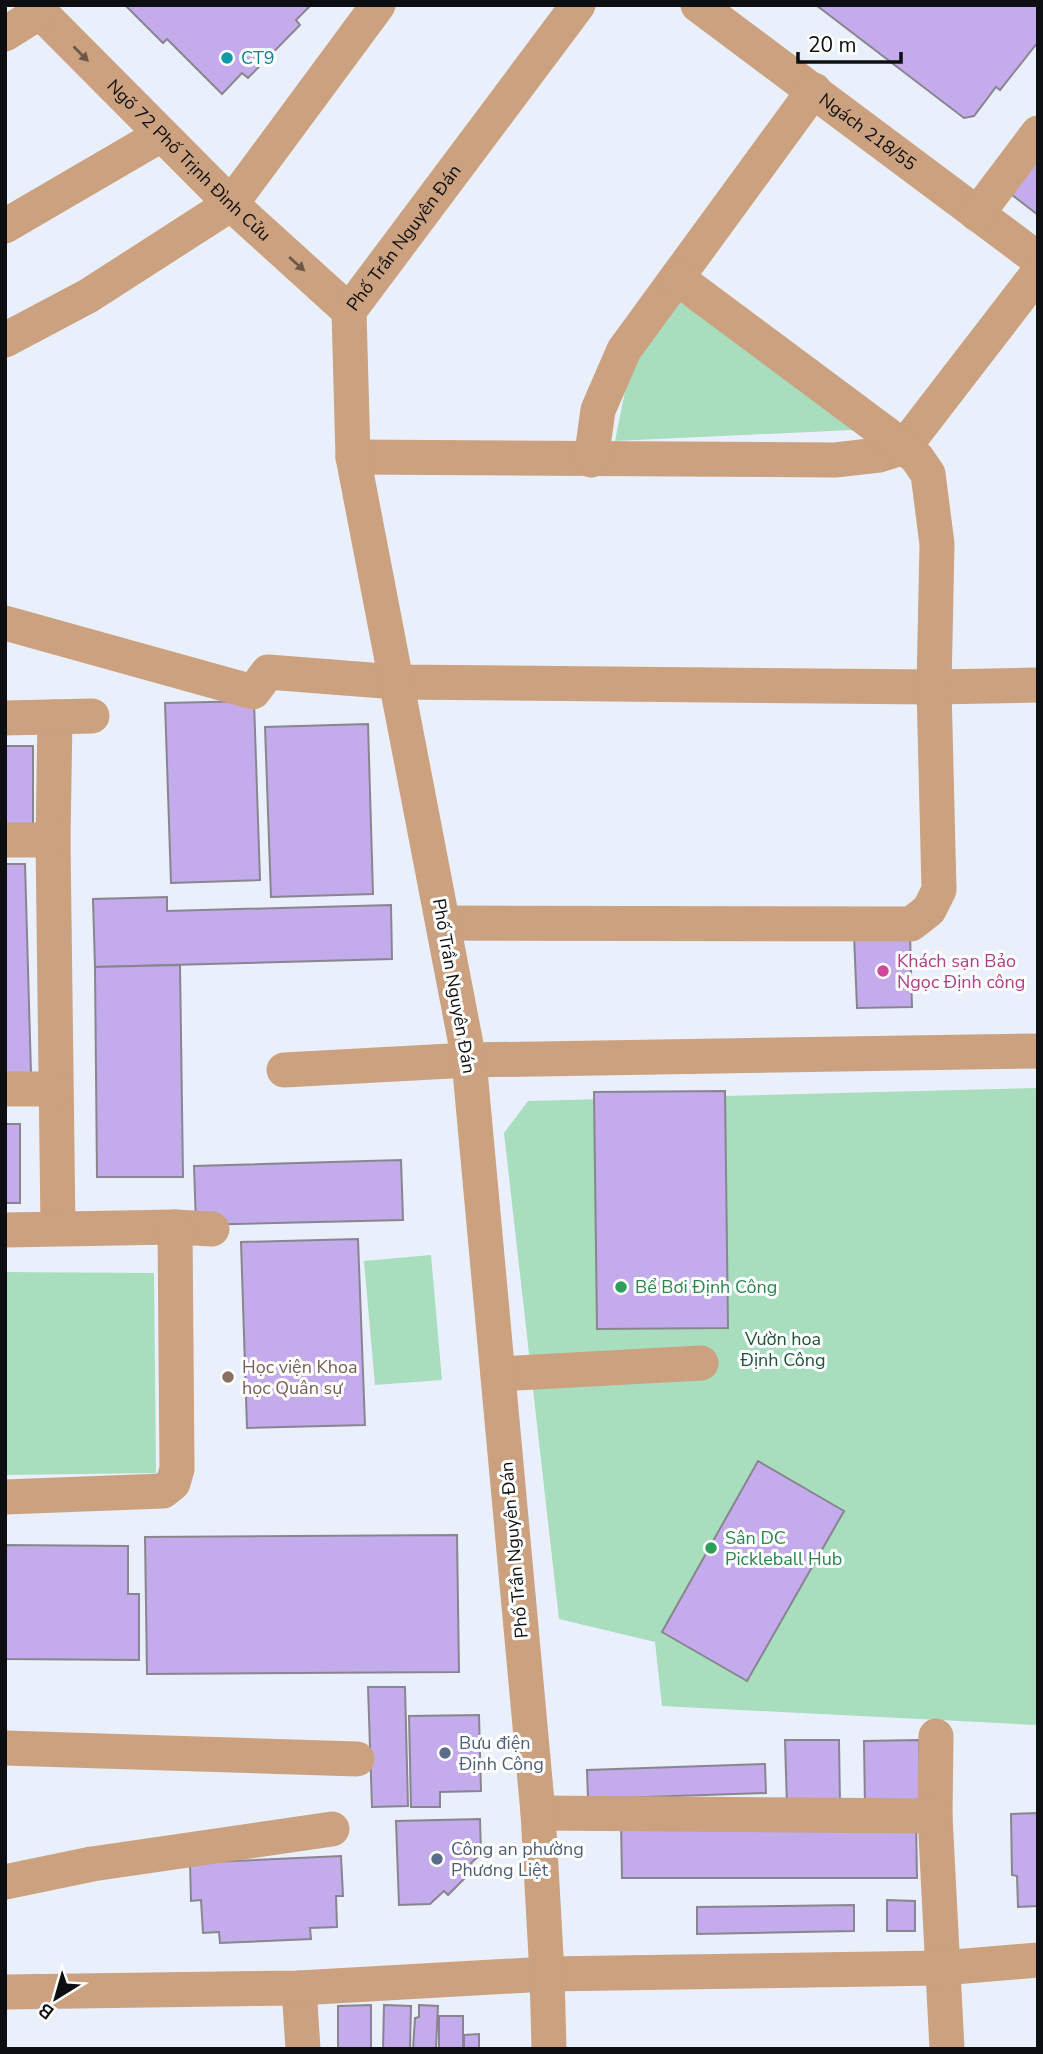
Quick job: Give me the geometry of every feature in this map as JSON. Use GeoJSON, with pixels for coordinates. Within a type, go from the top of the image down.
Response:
{"type":"FeatureCollection","features":[{"type":"Feature","properties":{"kind":"street"},"geometry":{"type":"LineString","coordinates":[[5,340],[88,296],[230,204],[378,5]]}},
{"type":"Feature","properties":{"kind":"street","name":"Phố Trần Nguyên Đán"},"geometry":{"type":"LineString","coordinates":[[549,2049],[538,1813],[469,1060],[352,457],[348,311],[578,5]]}},
{"type":"Feature","properties":{"kind":"street","name":"Ngách 218/55"},"geometry":{"type":"LineString","coordinates":[[698,5],[1038,259]]}},
{"type":"Feature","properties":{"kind":"street"},"geometry":{"type":"LineString","coordinates":[[5,34],[37,9]]}},
{"type":"Feature","properties":{"kind":"street","name":"Ngõ 72 Phố Trịnh Đình Cửu"},"geometry":{"type":"LineString","coordinates":[[37,9],[230,204],[348,311]]}},
{"type":"Feature","properties":{"kind":"street"},"geometry":{"type":"LineString","coordinates":[[591,460],[598,410],[624,350],[814,90]]}},
{"type":"Feature","properties":{"kind":"street"},"geometry":{"type":"LineString","coordinates":[[977,214],[1038,133]]}},
{"type":"Feature","properties":{"kind":"street"},"geometry":{"type":"LineString","coordinates":[[9,217],[161,135]]}},
{"type":"Feature","properties":{"kind":"street"},"geometry":{"type":"LineString","coordinates":[[352,457],[835,460],[879,455],[904,447],[1038,273]]}},
{"type":"Feature","properties":{"kind":"street"},"geometry":{"type":"LineString","coordinates":[[443,923],[911,924],[929,910],[939,890],[934,687],[937,544],[928,474],[917,458],[904,447],[677,278]]}},
{"type":"Feature","properties":{"kind":"street"},"geometry":{"type":"LineString","coordinates":[[5,624],[253,692],[268,672],[396,682],[934,687],[1038,685]]}},
{"type":"Feature","properties":{"kind":"street"},"geometry":{"type":"LineString","coordinates":[[5,718],[92,716]]}},
{"type":"Feature","properties":{"kind":"street"},"geometry":{"type":"LineString","coordinates":[[55,717],[53,839],[58,1228]]}},
{"type":"Feature","properties":{"kind":"street"},"geometry":{"type":"LineString","coordinates":[[5,840],[53,839]]}},
{"type":"Feature","properties":{"kind":"street"},"geometry":{"type":"LineString","coordinates":[[284,1070],[469,1060],[1038,1051]]}},
{"type":"Feature","properties":{"kind":"street"},"geometry":{"type":"LineString","coordinates":[[5,1089],[55,1089]]}},
{"type":"Feature","properties":{"kind":"street"},"geometry":{"type":"LineString","coordinates":[[5,1497],[163,1491],[173,1483],[177,1469],[175,1227]]}},
{"type":"Feature","properties":{"kind":"street"},"geometry":{"type":"LineString","coordinates":[[5,1230],[175,1227],[212,1229]]}},
{"type":"Feature","properties":{"kind":"street"},"geometry":{"type":"LineString","coordinates":[[498,1374],[701,1363]]}},
{"type":"Feature","properties":{"kind":"street"},"geometry":{"type":"LineString","coordinates":[[936,1737],[935,1816],[947,2049]]}},
{"type":"Feature","properties":{"kind":"street"},"geometry":{"type":"LineString","coordinates":[[5,1748],[357,1759]]}},
{"type":"Feature","properties":{"kind":"street"},"geometry":{"type":"LineString","coordinates":[[538,1813],[935,1816]]}},
{"type":"Feature","properties":{"kind":"street"},"geometry":{"type":"LineString","coordinates":[[5,1882],[92,1864],[332,1829]]}},
{"type":"Feature","properties":{"kind":"street"},"geometry":{"type":"LineString","coordinates":[[5,1992],[299,1988],[547,1974],[942,1968],[1038,1960]]}},
{"type":"Feature","properties":{"kind":"street"},"geometry":{"type":"LineString","coordinates":[[299,1988],[303,2049]]}},
{"type":"Feature","properties":{"kind":"green space"},"geometry":{"type":"Polygon","coordinates":[[[677,292],[853,430],[615,441],[632,357],[677,292]]]}},
{"type":"Feature","properties":{"kind":"green space","name":"Vườn hoa Định Công"},"geometry":{"type":"Polygon","coordinates":[[[1038,1088],[1038,1725],[662,1706],[655,1642],[559,1619],[504,1133],[528,1101],[1038,1088]]]}},
{"type":"Feature","properties":{"kind":"green space"},"geometry":{"type":"Polygon","coordinates":[[[431,1255],[442,1380],[375,1385],[364,1261],[431,1255]]]}},
{"type":"Feature","properties":{"kind":"green space"},"geometry":{"type":"Polygon","coordinates":[[[5,1272],[154,1273],[156,1473],[5,1475],[5,1272]]]}},
{"type":"Feature","properties":{"kind":"building","name":"CT9"},"geometry":{"type":"Polygon","coordinates":[[[125,5],[311,5],[296,20],[300,25],[248,78],[242,73],[222,94],[167,39],[163,43],[125,5]]]}},
{"type":"Feature","properties":{"kind":"building"},"geometry":{"type":"Polygon","coordinates":[[[816,5],[1038,5],[1038,42],[1000,90],[996,87],[974,116],[964,118],[816,5]]]}},
{"type":"Feature","properties":{"kind":"building"},"geometry":{"type":"Polygon","coordinates":[[[1038,150],[1038,215],[1007,191],[1038,150]]]}},
{"type":"Feature","properties":{"kind":"building"},"geometry":{"type":"Polygon","coordinates":[[[254,701],[260,880],[171,883],[165,703],[254,701]]]}},
{"type":"Feature","properties":{"kind":"building"},"geometry":{"type":"Polygon","coordinates":[[[368,724],[373,894],[271,897],[265,727],[368,724]]]}},
{"type":"Feature","properties":{"kind":"building"},"geometry":{"type":"Polygon","coordinates":[[[5,746],[33,746],[33,825],[5,825],[5,746]]]}},
{"type":"Feature","properties":{"kind":"building"},"geometry":{"type":"Polygon","coordinates":[[[5,864],[25,864],[31,1074],[5,1075],[5,864]]]}},
{"type":"Feature","properties":{"kind":"building"},"geometry":{"type":"Polygon","coordinates":[[[167,897],[167,911],[391,905],[392,959],[95,967],[93,899],[167,897]]]}},
{"type":"Feature","properties":{"kind":"building","name":"Khách sạn Bảo Ngọc Định công"},"geometry":{"type":"Polygon","coordinates":[[[910,934],[912,1007],[857,1008],[854,935],[910,934]]]}},
{"type":"Feature","properties":{"kind":"building"},"geometry":{"type":"Polygon","coordinates":[[[180,965],[183,1177],[97,1177],[95,967],[180,965]]]}},
{"type":"Feature","properties":{"kind":"building"},"geometry":{"type":"Polygon","coordinates":[[[725,1091],[728,1328],[597,1329],[594,1092],[725,1091]]]}},
{"type":"Feature","properties":{"kind":"building"},"geometry":{"type":"Polygon","coordinates":[[[5,1124],[20,1124],[20,1203],[5,1203],[5,1124]]]}},
{"type":"Feature","properties":{"kind":"building"},"geometry":{"type":"Polygon","coordinates":[[[401,1160],[403,1220],[196,1225],[194,1166],[401,1160]]]}},
{"type":"Feature","properties":{"kind":"building"},"geometry":{"type":"Polygon","coordinates":[[[358,1239],[365,1425],[247,1428],[241,1242],[358,1239]]]}},
{"type":"Feature","properties":{"kind":"building"},"geometry":{"type":"Polygon","coordinates":[[[758,1461],[844,1511],[747,1681],[662,1632],[758,1461]]]}},
{"type":"Feature","properties":{"kind":"building"},"geometry":{"type":"Polygon","coordinates":[[[457,1535],[459,1672],[147,1674],[145,1537],[457,1535]]]}},
{"type":"Feature","properties":{"kind":"building"},"geometry":{"type":"Polygon","coordinates":[[[5,1545],[128,1546],[128,1594],[139,1594],[139,1660],[5,1659],[5,1545]]]}},
{"type":"Feature","properties":{"kind":"building"},"geometry":{"type":"Polygon","coordinates":[[[368,1687],[405,1687],[408,1806],[372,1807],[368,1687]]]}},
{"type":"Feature","properties":{"kind":"building","name":"Bưu điện Định Công"},"geometry":{"type":"Polygon","coordinates":[[[479,1715],[481,1791],[440,1792],[440,1807],[411,1807],[409,1716],[479,1715]]]}},
{"type":"Feature","properties":{"kind":"building"},"geometry":{"type":"Polygon","coordinates":[[[785,1740],[839,1740],[840,1806],[787,1807],[785,1740]]]}},
{"type":"Feature","properties":{"kind":"building"},"geometry":{"type":"Polygon","coordinates":[[[919,1740],[920,1807],[865,1809],[864,1741],[919,1740]]]}},
{"type":"Feature","properties":{"kind":"building"},"geometry":{"type":"Polygon","coordinates":[[[765,1764],[766,1793],[588,1799],[587,1770],[765,1764]]]}},
{"type":"Feature","properties":{"kind":"building"},"geometry":{"type":"Polygon","coordinates":[[[1038,1813],[1038,1906],[1018,1907],[1017,1876],[1012,1875],[1011,1814],[1038,1813]]]}},
{"type":"Feature","properties":{"kind":"building","name":"Công an phường Phương Liệt"},"geometry":{"type":"Polygon","coordinates":[[[480,1819],[481,1854],[471,1863],[475,1868],[448,1895],[444,1891],[430,1904],[399,1905],[396,1821],[480,1819]]]}},
{"type":"Feature","properties":{"kind":"building"},"geometry":{"type":"Polygon","coordinates":[[[916,1820],[917,1878],[622,1878],[621,1821],[916,1820]]]}},
{"type":"Feature","properties":{"kind":"building"},"geometry":{"type":"Polygon","coordinates":[[[341,1856],[343,1896],[336,1896],[337,1927],[310,1928],[311,1939],[220,1943],[219,1932],[203,1933],[201,1900],[191,1901],[190,1863],[341,1856]]]}},
{"type":"Feature","properties":{"kind":"building"},"geometry":{"type":"Polygon","coordinates":[[[887,1900],[915,1901],[915,1931],[887,1931],[887,1900]]]}},
{"type":"Feature","properties":{"kind":"building"},"geometry":{"type":"Polygon","coordinates":[[[854,1905],[854,1931],[697,1934],[697,1907],[854,1905]]]}},
{"type":"Feature","properties":{"kind":"building"},"geometry":{"type":"Polygon","coordinates":[[[371,2005],[371,2049],[338,2049],[338,2006],[371,2005]]]}},
{"type":"Feature","properties":{"kind":"building"},"geometry":{"type":"Polygon","coordinates":[[[384,2005],[411,2006],[410,2049],[383,2049],[384,2005]]]}},
{"type":"Feature","properties":{"kind":"building"},"geometry":{"type":"Polygon","coordinates":[[[419,2005],[438,2006],[436,2049],[413,2049],[415,2018],[419,2017],[419,2005]]]}},
{"type":"Feature","properties":{"kind":"building"},"geometry":{"type":"Polygon","coordinates":[[[439,2016],[463,2016],[463,2049],[439,2049],[439,2016]]]}},
{"type":"Feature","properties":{"kind":"building"},"geometry":{"type":"Polygon","coordinates":[[[479,2034],[479,2049],[464,2049],[464,2035],[479,2034]]]}},
{"type":"Feature","properties":{"kind":"place","name":"CT9"},"geometry":{"type":"Point","coordinates":[227,58]}},
{"type":"Feature","properties":{"kind":"place","name":"Khách sạn Bảo Ngọc Định công"},"geometry":{"type":"Point","coordinates":[883,971]}},
{"type":"Feature","properties":{"kind":"place","name":"Bể Bơi Định Công"},"geometry":{"type":"Point","coordinates":[621,1287]}},
{"type":"Feature","properties":{"kind":"place","name":"Học viện Khoa học Quân sự"},"geometry":{"type":"Point","coordinates":[228,1377]}},
{"type":"Feature","properties":{"kind":"place","name":"Sân DC Pickleball Hub"},"geometry":{"type":"Point","coordinates":[711,1548]}},
{"type":"Feature","properties":{"kind":"place","name":"Bưu điện Định Công"},"geometry":{"type":"Point","coordinates":[445,1753]}},
{"type":"Feature","properties":{"kind":"place","name":"Công an phường Phương Liệt"},"geometry":{"type":"Point","coordinates":[437,1859]}}]}
